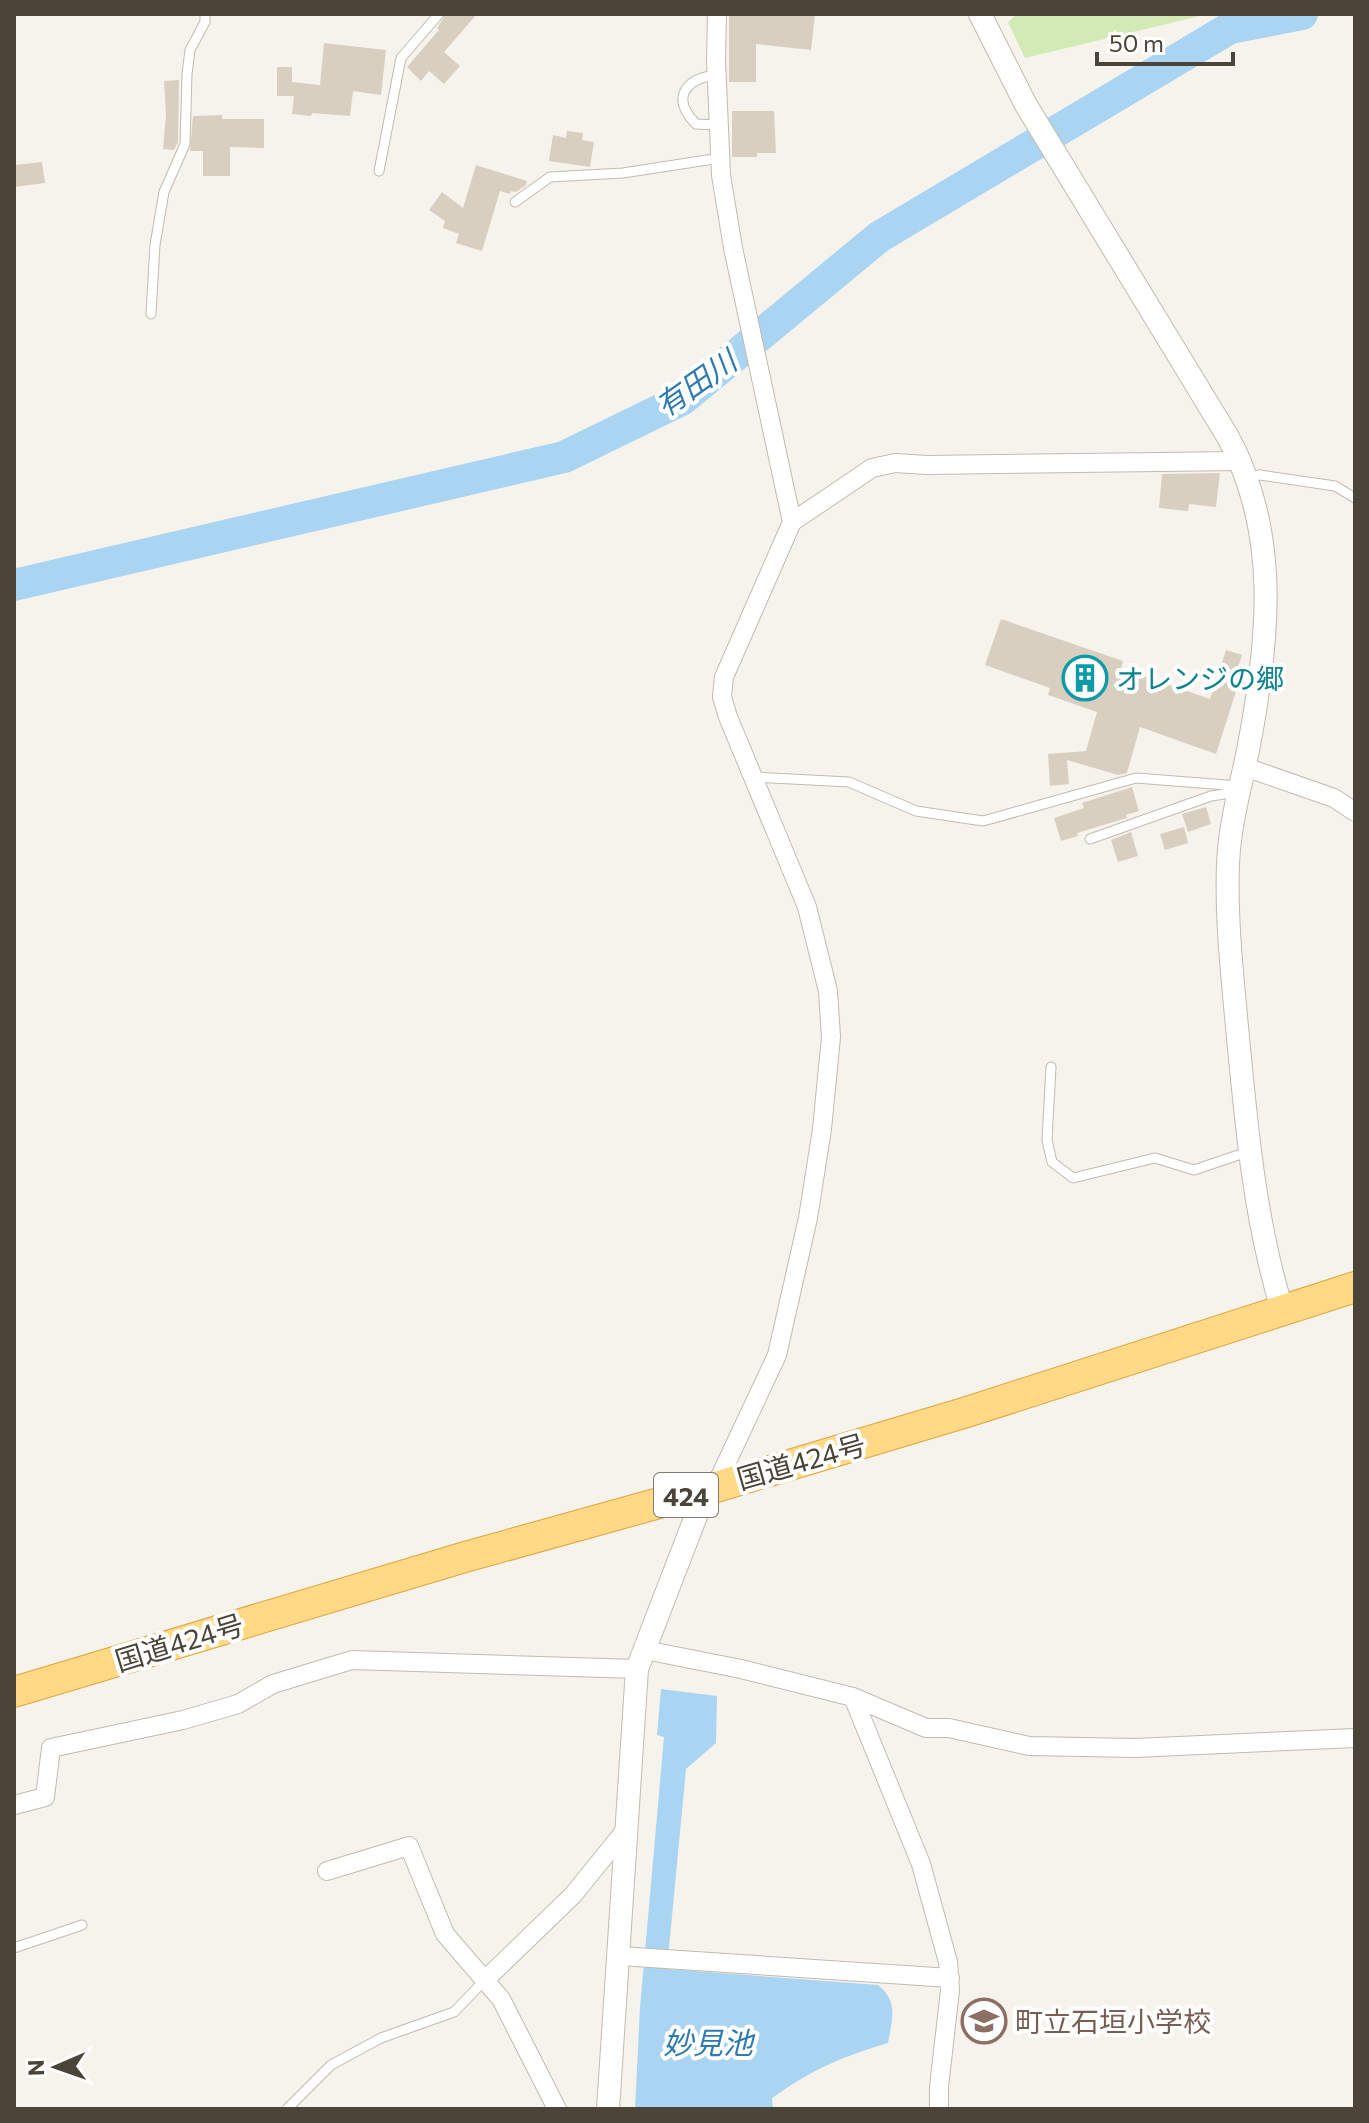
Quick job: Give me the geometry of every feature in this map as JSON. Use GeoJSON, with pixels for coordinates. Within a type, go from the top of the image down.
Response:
{"type":"FeatureCollection","features":[{"type":"Feature","properties":{"kind":"highway","name":"国道424号"},"geometry":{"type":"LineString","coordinates":[[14,1692],[967,1412],[1355,1287]]}},
{"type":"Feature","properties":{"kind":"street"},"geometry":{"type":"LineString","coordinates":[[717,14],[720,158],[733,248],[792,522]]}},
{"type":"Feature","properties":{"kind":"street"},"geometry":{"type":"LineString","coordinates":[[983,22],[1026,105],[1244,469],[1258,513],[1263,546],[1265,619],[1259,689],[1229,850],[1229,921],[1250,1151],[1282,1309]]}},
{"type":"Feature","properties":{"kind":"street"},"geometry":{"type":"LineString","coordinates":[[608,2109],[641,1659],[711,1488],[777,1355],[808,1218],[822,1129],[831,1037],[828,991],[807,907],[728,717],[722,697],[724,677],[792,522],[872,468],[895,463],[1244,469]]}},
{"type":"Feature","properties":{"kind":"street"},"geometry":{"type":"LineString","coordinates":[[1241,781],[1334,798],[1355,812]]}},
{"type":"Feature","properties":{"kind":"street"},"geometry":{"type":"LineString","coordinates":[[14,1805],[45,1797],[51,1748],[183,1720],[238,1704],[273,1684],[352,1660],[641,1659],[741,1669],[853,1697],[926,1728],[949,1728],[1029,1746],[1135,1748],[1355,1738]]}},
{"type":"Feature","properties":{"kind":"street"},"geometry":{"type":"LineString","coordinates":[[853,1697],[921,1864],[945,1950],[950,1978],[939,2109]]}},
{"type":"Feature","properties":{"kind":"street"},"geometry":{"type":"LineString","coordinates":[[485,1980],[573,1895],[628,1827]]}},
{"type":"Feature","properties":{"kind":"street"},"geometry":{"type":"LineString","coordinates":[[327,1871],[409,1846],[445,1934],[501,1999],[557,2109]]}},
{"type":"Feature","properties":{"kind":"street"},"geometry":{"type":"LineString","coordinates":[[620,1956],[950,1978]]}},
{"type":"Feature","properties":{"kind":"lane"},"geometry":{"type":"LineString","coordinates":[[151,314],[155,245],[164,192],[185,144],[190,50],[205,22],[205,14]]}},
{"type":"Feature","properties":{"kind":"lane"},"geometry":{"type":"LineString","coordinates":[[379,171],[401,58],[439,14]]}},
{"type":"Feature","properties":{"kind":"lane"},"geometry":{"type":"LineString","coordinates":[[716,75],[698,77],[690,82],[684,94],[687,115],[696,124],[718,125]]}},
{"type":"Feature","properties":{"kind":"lane"},"geometry":{"type":"LineString","coordinates":[[515,202],[550,177],[623,173],[720,158]]}},
{"type":"Feature","properties":{"kind":"lane"},"geometry":{"type":"LineString","coordinates":[[1244,469],[1260,475],[1335,486],[1355,498]]}},
{"type":"Feature","properties":{"kind":"lane"},"geometry":{"type":"LineString","coordinates":[[754,777],[849,782],[916,811],[983,821],[1136,778],[1241,781]]}},
{"type":"Feature","properties":{"kind":"lane"},"geometry":{"type":"LineString","coordinates":[[1090,839],[1211,796],[1241,781]]}},
{"type":"Feature","properties":{"kind":"lane"},"geometry":{"type":"LineString","coordinates":[[1051,1067],[1049,1151],[1052,1162],[1073,1178],[1155,1158],[1194,1170],[1250,1151]]}},
{"type":"Feature","properties":{"kind":"lane"},"geometry":{"type":"LineString","coordinates":[[14,1948],[82,1925]]}},
{"type":"Feature","properties":{"kind":"lane"},"geometry":{"type":"LineString","coordinates":[[287,2109],[331,2065],[381,2038],[454,2012],[485,1980]]}},
{"type":"Feature","properties":{"kind":"green space"},"geometry":{"type":"Polygon","coordinates":[[[1017,14],[1208,14],[1025,58],[1008,22],[1017,14]]]}},
{"type":"Feature","properties":{"kind":"water","name":"妙見池"},"geometry":{"type":"Polygon","coordinates":[[[661,1689],[717,1696],[716,1743],[686,1769],[667,1969],[878,1985],[891,2004],[888,2043],[842,2059],[800,2079],[772,2098],[773,2109],[635,2109],[640,2008],[664,1737],[657,1735],[661,1689]]]}},
{"type":"Feature","properties":{"kind":"building"},"geometry":{"type":"Polygon","coordinates":[[[446,14],[477,14],[444,52],[460,66],[444,84],[429,71],[421,81],[407,67],[439,30],[437,28],[446,14]]]}},
{"type":"Feature","properties":{"kind":"building"},"geometry":{"type":"Polygon","coordinates":[[[729,14],[815,14],[811,50],[756,44],[756,82],[729,82],[729,14]]]}},
{"type":"Feature","properties":{"kind":"building"},"geometry":{"type":"Polygon","coordinates":[[[324,43],[386,50],[381,95],[353,91],[350,116],[292,114],[294,96],[277,96],[277,67],[292,67],[292,82],[320,85],[324,43]]]}},
{"type":"Feature","properties":{"kind":"building"},"geometry":{"type":"Polygon","coordinates":[[[179,80],[178,142],[174,150],[163,149],[166,115],[164,81],[179,80]]]}},
{"type":"Feature","properties":{"kind":"building"},"geometry":{"type":"Polygon","coordinates":[[[732,111],[774,111],[776,153],[732,157],[732,111]]]}},
{"type":"Feature","properties":{"kind":"building"},"geometry":{"type":"Polygon","coordinates":[[[222,115],[222,119],[264,119],[264,148],[230,147],[230,176],[203,176],[203,151],[190,151],[193,116],[222,115]]]}},
{"type":"Feature","properties":{"kind":"building"},"geometry":{"type":"Polygon","coordinates":[[[567,131],[583,133],[582,140],[594,142],[590,167],[549,161],[553,135],[566,138],[567,131]]]}},
{"type":"Feature","properties":{"kind":"building"},"geometry":{"type":"Polygon","coordinates":[[[42,162],[45,183],[14,187],[14,165],[42,162]]]}},
{"type":"Feature","properties":{"kind":"building"},"geometry":{"type":"Polygon","coordinates":[[[476,165],[527,181],[516,192],[500,191],[482,251],[456,243],[459,234],[443,228],[445,221],[429,210],[442,192],[463,208],[476,165]]]}},
{"type":"Feature","properties":{"kind":"building"},"geometry":{"type":"Polygon","coordinates":[[[1220,473],[1216,507],[1189,504],[1188,511],[1159,508],[1162,474],[1220,473]]]}},
{"type":"Feature","properties":{"kind":"building","name":"オレンジの郷"},"geometry":{"type":"Polygon","coordinates":[[[1001,619],[1123,661],[1121,668],[1210,699],[1226,650],[1242,655],[1234,680],[1239,682],[1216,754],[1140,727],[1127,773],[1118,775],[1067,760],[1069,784],[1050,786],[1048,754],[1086,751],[1097,712],[1048,695],[1050,688],[985,665],[1001,619]]]}},
{"type":"Feature","properties":{"kind":"building"},"geometry":{"type":"Polygon","coordinates":[[[1132,787],[1139,811],[1061,841],[1054,818],[1084,808],[1082,803],[1132,787]]]}},
{"type":"Feature","properties":{"kind":"building"},"geometry":{"type":"Polygon","coordinates":[[[1206,807],[1211,824],[1188,832],[1182,814],[1206,807]]]}},
{"type":"Feature","properties":{"kind":"building"},"geometry":{"type":"Polygon","coordinates":[[[1184,827],[1188,843],[1165,850],[1160,834],[1184,827]]]}},
{"type":"Feature","properties":{"kind":"building"},"geometry":{"type":"Polygon","coordinates":[[[1131,832],[1138,856],[1118,862],[1111,840],[1131,832]]]}},
{"type":"Feature","properties":{"kind":"waterway","name":"有田川"},"geometry":{"type":"LineString","coordinates":[[14,585],[564,457],[683,399],[879,237],[1230,28],[1302,14]]}},
{"type":"Feature","properties":{"kind":"place","name":"オレンジの郷"},"geometry":{"type":"Point","coordinates":[1085,678]}},
{"type":"Feature","properties":{"kind":"place","name":"町立石垣小学校"},"geometry":{"type":"Point","coordinates":[984,2021]}}]}
